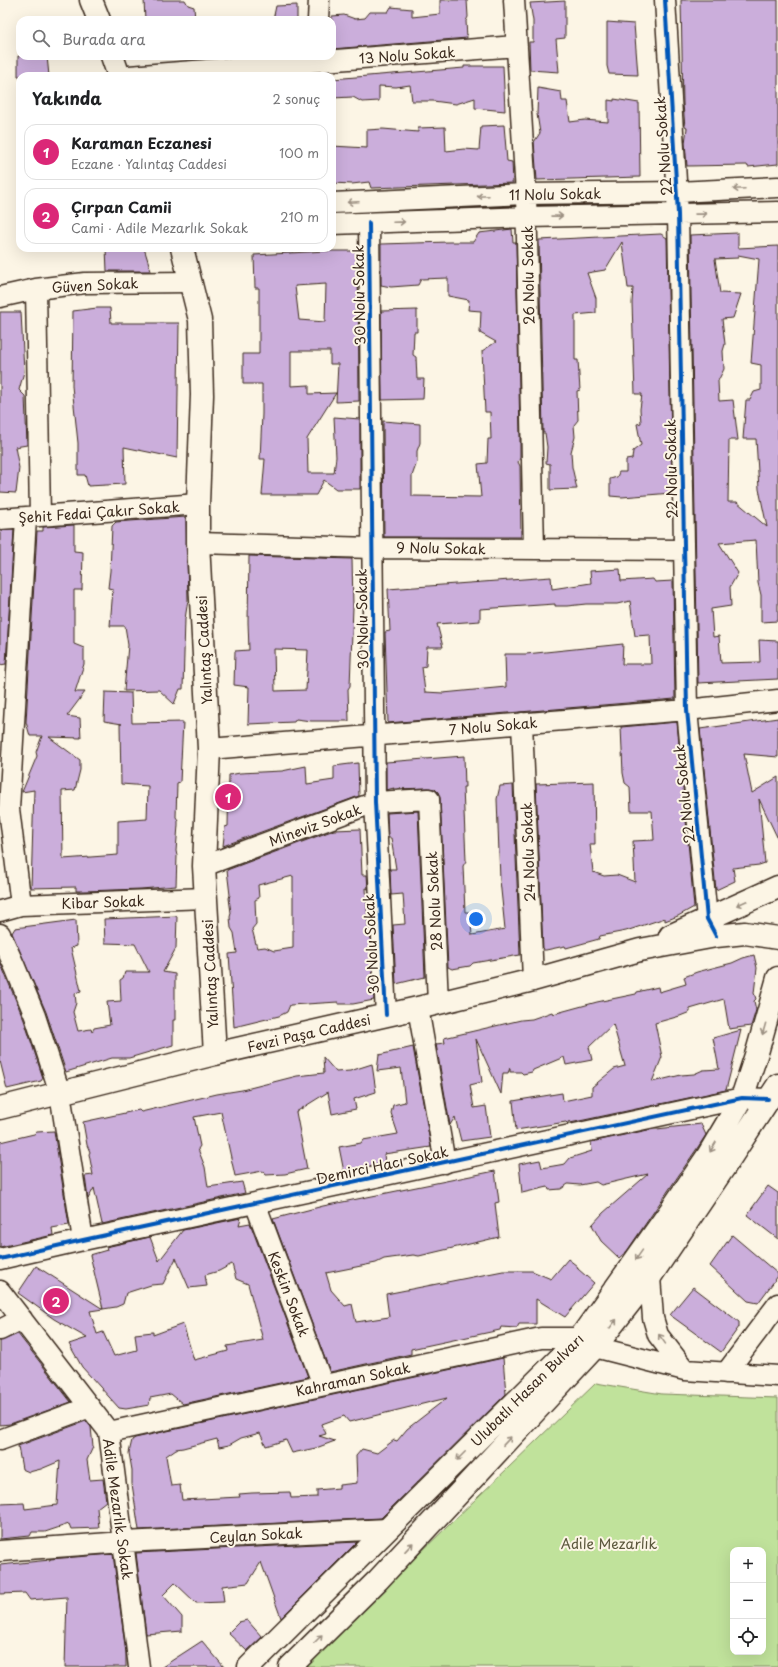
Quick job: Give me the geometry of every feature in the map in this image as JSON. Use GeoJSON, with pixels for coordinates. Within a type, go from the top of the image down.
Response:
{"type":"FeatureCollection","features":[{"type":"Feature","properties":{"kind":"main road"},"geometry":{"type":"LineString","coordinates":[[91,0],[97,16]]}},
{"type":"Feature","properties":{"kind":"main road"},"geometry":{"type":"LineString","coordinates":[[113,60],[118,72]]}},
{"type":"Feature","properties":{"kind":"main road","name":"Yalıntaş Caddesi"},"geometry":{"type":"LineString","coordinates":[[183,252],[200,320],[202,395],[198,543],[209,749],[204,866],[215,1054]]}},
{"type":"Feature","properties":{"kind":"main road","name":"Fevzi Paşa Caddesi"},"geometry":{"type":"LineString","coordinates":[[0,1108],[215,1054],[428,1006],[533,980],[640,950],[711,927],[778,887]]}},
{"type":"Feature","properties":{"kind":"main road","name":"Fevzi Paşa Caddesi"},"geometry":{"type":"LineString","coordinates":[[711,927],[778,938]]}},
{"type":"Feature","properties":{"kind":"main road","name":"Ulubatlı Hasan Bulvarı"},"geometry":{"type":"LineString","coordinates":[[249,1667],[388,1529],[588,1343],[673,1207],[707,1157],[742,1098],[758,1049],[778,978]]}},
{"type":"Feature","properties":{"kind":"main road","name":"Ulubatlı Hasan Bulvarı"},"geometry":{"type":"LineString","coordinates":[[290,1667],[378,1580],[588,1343],[650,1278],[773,1092]]}},
{"type":"Feature","properties":{"kind":"street"},"geometry":{"type":"LineString","coordinates":[[318,16],[319,0]]}},
{"type":"Feature","properties":{"kind":"street","name":"26 Nolu Sokak"},"geometry":{"type":"LineString","coordinates":[[514,0],[526,194],[534,549]]}},
{"type":"Feature","properties":{"kind":"street","name":"22 Nolu Sokak"},"geometry":{"type":"LineString","coordinates":[[665,0],[678,214],[687,710],[711,927]]}},
{"type":"Feature","properties":{"kind":"street","name":"13 Nolu Sokak"},"geometry":{"type":"LineString","coordinates":[[336,58],[517,46]]}},
{"type":"Feature","properties":{"kind":"street","name":"13 Nolu Sokak"},"geometry":{"type":"LineString","coordinates":[[173,72],[307,60]]}},
{"type":"Feature","properties":{"kind":"street","name":"11 Nolu Sokak"},"geometry":{"type":"LineString","coordinates":[[336,203],[526,194],[677,192],[778,187]]}},
{"type":"Feature","properties":{"kind":"street","name":"11 Nolu Sokak"},"geometry":{"type":"LineString","coordinates":[[336,224],[526,217],[778,212]]}},
{"type":"Feature","properties":{"kind":"street","name":"30 Nolu Sokak"},"geometry":{"type":"LineString","coordinates":[[369,223],[375,802],[386,1015]]}},
{"type":"Feature","properties":{"kind":"street","name":"Güven Sokak"},"geometry":{"type":"LineString","coordinates":[[0,298],[36,289],[84,283],[191,282]]}},
{"type":"Feature","properties":{"kind":"street"},"geometry":{"type":"LineString","coordinates":[[21,905],[4,809],[33,517],[36,289]]}},
{"type":"Feature","properties":{"kind":"street","name":"Şehit Fedai Çakır Sokak"},"geometry":{"type":"LineString","coordinates":[[0,519],[198,504]]}},
{"type":"Feature","properties":{"kind":"street","name":"9 Nolu Sokak"},"geometry":{"type":"LineString","coordinates":[[198,543],[372,548],[684,550]]}},
{"type":"Feature","properties":{"kind":"street","name":"7 Nolu Sokak"},"geometry":{"type":"LineString","coordinates":[[209,749],[687,710],[778,700]]}},
{"type":"Feature","properties":{"kind":"street","name":"24 Nolu Sokak"},"geometry":{"type":"LineString","coordinates":[[522,723],[533,980]]}},
{"type":"Feature","properties":{"kind":"street","name":"Mineviz Sokak"},"geometry":{"type":"LineString","coordinates":[[204,866],[375,802],[429,799]]}},
{"type":"Feature","properties":{"kind":"street","name":"28 Nolu Sokak"},"geometry":{"type":"LineString","coordinates":[[429,799],[428,1006],[446,1163]]}},
{"type":"Feature","properties":{"kind":"street","name":"Kibar Sokak"},"geometry":{"type":"LineString","coordinates":[[0,911],[21,905],[206,898]]}},
{"type":"Feature","properties":{"kind":"street"},"geometry":{"type":"LineString","coordinates":[[0,934],[16,967],[35,1016],[60,1093],[83,1240]]}},
{"type":"Feature","properties":{"kind":"street","name":"Demirci Hacı Sokak"},"geometry":{"type":"LineString","coordinates":[[0,1259],[773,1092]]}},
{"type":"Feature","properties":{"kind":"street","name":"Keskin Sokak"},"geometry":{"type":"LineString","coordinates":[[255,1203],[323,1385]]}},
{"type":"Feature","properties":{"kind":"street"},"geometry":{"type":"LineString","coordinates":[[650,1278],[653,1318],[658,1334],[685,1370]]}},
{"type":"Feature","properties":{"kind":"street","name":"Adile Mezarlık Sokak"},"geometry":{"type":"LineString","coordinates":[[0,1291],[109,1432],[139,1667]]}},
{"type":"Feature","properties":{"kind":"street"},"geometry":{"type":"LineString","coordinates":[[726,1373],[778,1304]]}},
{"type":"Feature","properties":{"kind":"street"},"geometry":{"type":"LineString","coordinates":[[0,1330],[22,1319]]}},
{"type":"Feature","properties":{"kind":"street","name":"Kahraman Sokak"},"geometry":{"type":"LineString","coordinates":[[109,1432],[542,1338],[588,1343],[685,1370],[778,1376]]}},
{"type":"Feature","properties":{"kind":"street"},"geometry":{"type":"LineString","coordinates":[[0,1440],[90,1407]]}},
{"type":"Feature","properties":{"kind":"street","name":"Ceylan Sokak"},"geometry":{"type":"LineString","coordinates":[[0,1551],[124,1542],[388,1529]]}},
{"type":"Feature","properties":{"kind":"green space","name":"Adile Mezarlık"},"geometry":{"type":"Polygon","coordinates":[[[596,1383],[662,1394],[778,1398],[778,1667],[302,1667],[596,1383]]]}},
{"type":"Feature","properties":{"kind":"building"},"geometry":{"type":"Polygon","coordinates":[[[144,0],[185,0],[188,5],[194,7],[195,16],[145,16],[144,0]]]}},
{"type":"Feature","properties":{"kind":"building"},"geometry":{"type":"Polygon","coordinates":[[[440,0],[467,0],[467,38],[336,49],[336,16],[332,16],[344,15],[355,19],[365,18],[370,12],[388,12],[391,7],[412,9],[412,17],[440,14],[440,0]]]}},
{"type":"Feature","properties":{"kind":"building"},"geometry":{"type":"Polygon","coordinates":[[[681,0],[778,0],[778,164],[748,167],[747,165],[687,166],[685,143],[687,128],[685,127],[683,104],[681,0]]]}},
{"type":"Feature","properties":{"kind":"building"},"geometry":{"type":"Polygon","coordinates":[[[565,1],[565,38],[556,39],[559,72],[530,70],[529,42],[533,42],[533,21],[530,3],[565,1]]]}},
{"type":"Feature","properties":{"kind":"building"},"geometry":{"type":"Polygon","coordinates":[[[297,5],[297,16],[274,16],[276,6],[297,5]]]}},
{"type":"Feature","properties":{"kind":"building"},"geometry":{"type":"Polygon","coordinates":[[[607,22],[634,24],[638,75],[609,74],[607,66],[607,22]]]}},
{"type":"Feature","properties":{"kind":"building"},"geometry":{"type":"Polygon","coordinates":[[[18,60],[47,60],[49,72],[18,72],[18,60]]]}},
{"type":"Feature","properties":{"kind":"building"},"geometry":{"type":"Polygon","coordinates":[[[464,66],[503,66],[505,111],[475,108],[475,98],[456,104],[433,101],[412,101],[410,85],[396,87],[379,86],[379,101],[362,102],[353,97],[336,98],[336,79],[464,68],[464,66]]]}},
{"type":"Feature","properties":{"kind":"building"},"geometry":{"type":"Polygon","coordinates":[[[538,88],[561,92],[562,101],[567,101],[570,122],[585,120],[608,122],[608,100],[614,101],[614,99],[639,103],[640,177],[537,180],[534,142],[540,133],[537,114],[538,88]]]}},
{"type":"Feature","properties":{"kind":"building"},"geometry":{"type":"Polygon","coordinates":[[[504,125],[507,161],[512,162],[513,183],[371,188],[369,182],[352,184],[336,183],[336,146],[367,148],[367,130],[383,129],[418,132],[418,128],[445,127],[446,151],[464,149],[479,150],[481,126],[504,125]]]}},
{"type":"Feature","properties":{"kind":"building"},"geometry":{"type":"Polygon","coordinates":[[[512,229],[513,242],[516,242],[520,435],[520,458],[518,462],[520,466],[521,537],[384,537],[383,421],[420,424],[420,443],[417,451],[417,462],[412,476],[412,496],[481,497],[478,464],[487,463],[488,439],[491,439],[490,412],[485,412],[482,351],[496,342],[480,333],[481,311],[468,310],[469,300],[448,296],[448,278],[421,279],[418,285],[391,287],[381,285],[381,244],[473,242],[479,233],[512,229]]]}},
{"type":"Feature","properties":{"kind":"building"},"geometry":{"type":"Polygon","coordinates":[[[738,233],[738,248],[778,246],[778,621],[761,622],[761,595],[758,583],[756,540],[719,543],[738,573],[730,587],[731,606],[711,609],[713,637],[719,636],[721,663],[760,662],[759,640],[778,641],[778,679],[698,683],[690,235],[738,233]],[[738,255],[738,258],[715,259],[720,293],[741,294],[733,318],[722,319],[725,344],[723,351],[724,369],[718,381],[719,401],[733,400],[738,440],[729,440],[728,502],[737,502],[767,527],[759,489],[756,439],[743,439],[746,400],[750,400],[754,392],[761,390],[761,365],[751,363],[759,259],[738,255]]]}},
{"type":"Feature","properties":{"kind":"building"},"geometry":{"type":"Polygon","coordinates":[[[661,234],[667,238],[672,493],[622,497],[610,496],[610,479],[617,477],[619,472],[626,472],[626,460],[632,459],[633,451],[641,445],[637,424],[641,423],[640,409],[642,394],[635,394],[632,303],[633,288],[628,288],[622,242],[605,270],[587,273],[596,298],[596,313],[575,315],[575,360],[578,360],[580,390],[577,391],[578,420],[574,425],[575,437],[571,452],[572,467],[577,489],[550,490],[550,464],[546,463],[547,447],[545,433],[543,433],[539,240],[661,234]]]}},
{"type":"Feature","properties":{"kind":"building"},"geometry":{"type":"Polygon","coordinates":[[[358,251],[359,401],[336,402],[338,364],[330,364],[330,351],[291,351],[291,386],[309,385],[309,394],[336,393],[307,439],[308,473],[334,473],[336,457],[334,417],[360,419],[360,489],[336,489],[324,480],[316,495],[262,495],[265,459],[260,459],[262,384],[243,384],[243,354],[259,354],[259,288],[255,288],[254,255],[358,251]],[[326,284],[295,286],[299,320],[325,322],[326,284]]]}},
{"type":"Feature","properties":{"kind":"building"},"geometry":{"type":"Polygon","coordinates":[[[106,252],[145,252],[151,271],[107,271],[106,252]]]}},
{"type":"Feature","properties":{"kind":"building"},"geometry":{"type":"Polygon","coordinates":[[[110,308],[111,323],[179,323],[177,458],[124,447],[125,484],[88,486],[85,475],[78,475],[78,443],[72,386],[73,311],[110,308]]]}},
{"type":"Feature","properties":{"kind":"building"},"geometry":{"type":"Polygon","coordinates":[[[417,310],[417,332],[414,332],[413,355],[416,357],[417,379],[424,379],[423,399],[382,400],[381,311],[417,310]]]}},
{"type":"Feature","properties":{"kind":"building"},"geometry":{"type":"Polygon","coordinates":[[[0,312],[21,312],[24,372],[19,390],[25,396],[27,445],[15,447],[19,468],[16,493],[0,492],[0,312]]]}},
{"type":"Feature","properties":{"kind":"building"},"geometry":{"type":"Polygon","coordinates":[[[186,517],[188,600],[185,619],[183,689],[180,689],[174,704],[159,690],[124,691],[128,645],[125,626],[110,626],[113,589],[108,588],[112,526],[116,522],[186,517]]]}},
{"type":"Feature","properties":{"kind":"building"},"geometry":{"type":"Polygon","coordinates":[[[74,525],[74,551],[83,552],[82,590],[74,590],[74,644],[84,648],[84,664],[75,692],[85,692],[67,716],[80,718],[81,738],[49,737],[80,760],[80,770],[75,790],[62,791],[63,859],[118,855],[118,821],[147,819],[148,786],[121,784],[120,724],[122,724],[104,721],[105,692],[131,693],[132,723],[183,722],[180,782],[177,783],[176,817],[178,820],[178,825],[176,886],[84,891],[76,891],[76,887],[31,888],[34,790],[22,792],[37,756],[36,752],[42,736],[30,736],[26,722],[37,531],[43,531],[43,527],[74,525]]]}},
{"type":"Feature","properties":{"kind":"building"},"geometry":{"type":"Polygon","coordinates":[[[0,530],[14,530],[6,664],[0,665],[0,530]]]}},
{"type":"Feature","properties":{"kind":"building"},"geometry":{"type":"Polygon","coordinates":[[[249,556],[352,559],[353,607],[350,686],[348,689],[349,721],[311,721],[296,719],[294,722],[248,724],[249,687],[234,685],[235,651],[249,650],[249,556]],[[274,649],[275,691],[306,690],[308,650],[274,649]]]}},
{"type":"Feature","properties":{"kind":"building"},"geometry":{"type":"Polygon","coordinates":[[[620,569],[621,581],[653,579],[655,582],[673,581],[675,699],[388,723],[385,632],[390,631],[388,589],[551,577],[552,589],[591,583],[590,571],[620,569]],[[630,601],[617,604],[555,606],[555,604],[480,609],[480,621],[437,624],[443,647],[427,647],[426,666],[422,667],[425,692],[443,693],[506,687],[505,654],[526,654],[623,644],[622,664],[651,664],[650,635],[635,636],[630,601]]]}},
{"type":"Feature","properties":{"kind":"building"},"geometry":{"type":"Polygon","coordinates":[[[778,718],[778,757],[744,754],[752,793],[778,777],[778,839],[759,799],[765,863],[733,868],[735,881],[716,890],[700,729],[778,718]]]}},
{"type":"Feature","properties":{"kind":"building"},"geometry":{"type":"Polygon","coordinates":[[[677,722],[694,907],[665,921],[665,918],[626,931],[600,936],[599,939],[566,948],[565,946],[543,950],[536,784],[594,782],[595,844],[590,844],[593,872],[604,876],[617,875],[635,882],[633,841],[654,840],[652,811],[631,811],[630,787],[625,783],[623,773],[621,727],[677,722]]]}},
{"type":"Feature","properties":{"kind":"building"},"geometry":{"type":"Polygon","coordinates":[[[464,756],[465,787],[463,787],[466,861],[463,866],[465,912],[470,912],[472,935],[505,929],[500,880],[497,799],[500,786],[513,785],[520,955],[473,963],[470,966],[452,969],[448,967],[440,798],[435,789],[429,788],[393,789],[394,788],[386,790],[386,762],[464,756]]]}},
{"type":"Feature","properties":{"kind":"building"},"geometry":{"type":"Polygon","coordinates":[[[358,763],[359,796],[223,846],[225,827],[228,826],[229,775],[282,771],[306,766],[307,784],[334,780],[334,766],[358,763]]]}},
{"type":"Feature","properties":{"kind":"building"},"geometry":{"type":"Polygon","coordinates":[[[418,811],[425,977],[396,984],[393,925],[405,924],[403,894],[391,895],[390,869],[396,869],[391,838],[388,838],[387,813],[418,811]]]}},
{"type":"Feature","properties":{"kind":"building"},"geometry":{"type":"Polygon","coordinates":[[[360,829],[362,875],[367,875],[368,889],[366,888],[368,927],[370,926],[374,1000],[353,1004],[338,1004],[338,1002],[290,1005],[287,1012],[279,1016],[234,1027],[229,954],[237,953],[234,933],[231,928],[230,895],[227,870],[334,830],[360,829]],[[293,876],[258,885],[259,898],[255,900],[256,924],[252,929],[257,948],[265,947],[274,951],[293,948],[293,876]]]}},
{"type":"Feature","properties":{"kind":"building"},"geometry":{"type":"Polygon","coordinates":[[[177,916],[176,948],[163,972],[175,974],[175,1020],[173,1020],[173,1045],[129,1058],[112,1058],[66,1072],[46,1012],[12,933],[15,928],[76,920],[77,946],[71,948],[81,991],[75,993],[76,1003],[73,1012],[78,1031],[91,1029],[92,1032],[94,1028],[110,1025],[107,1002],[121,1001],[120,980],[123,978],[125,972],[149,972],[135,944],[105,943],[104,919],[177,916]]]}},
{"type":"Feature","properties":{"kind":"building"},"geometry":{"type":"Polygon","coordinates":[[[754,955],[757,968],[754,993],[756,999],[754,1001],[756,1010],[751,1026],[729,1029],[724,999],[690,1009],[690,1012],[680,1016],[655,1023],[662,1057],[652,1082],[681,1075],[694,1074],[703,1070],[719,1069],[713,1038],[741,1030],[726,1090],[570,1123],[570,1121],[568,1124],[566,1122],[516,1130],[513,1101],[562,1093],[563,1101],[592,1095],[592,1087],[614,1069],[625,1066],[613,1024],[589,1047],[592,1060],[566,1065],[564,1057],[533,1070],[532,1072],[523,1074],[521,1072],[510,1072],[510,1068],[508,1073],[503,1073],[501,1094],[476,1039],[482,1082],[470,1085],[474,1108],[486,1106],[490,1137],[461,1141],[455,1117],[450,1125],[436,1044],[445,1043],[444,1038],[521,1020],[532,1019],[552,1012],[553,1014],[597,1002],[636,994],[637,992],[658,987],[659,992],[686,984],[684,977],[754,955]]]}},
{"type":"Feature","properties":{"kind":"building"},"geometry":{"type":"Polygon","coordinates":[[[0,962],[24,1020],[43,1078],[41,1081],[7,1089],[0,1061],[0,962]]]}},
{"type":"Feature","properties":{"kind":"building"},"geometry":{"type":"Polygon","coordinates":[[[413,1047],[431,1147],[384,1154],[385,1163],[344,1172],[339,1147],[361,1143],[363,1140],[398,1134],[391,1113],[393,1105],[405,1102],[401,1068],[377,1071],[379,1055],[413,1047]]]}},
{"type":"Feature","properties":{"kind":"building"},"geometry":{"type":"Polygon","coordinates":[[[323,1057],[336,1072],[350,1071],[372,1064],[376,1092],[354,1099],[356,1109],[332,1114],[328,1092],[296,1112],[307,1169],[285,1174],[266,1175],[263,1171],[235,1176],[221,1112],[194,1117],[200,1146],[198,1149],[205,1167],[208,1187],[242,1182],[245,1193],[102,1224],[94,1188],[88,1199],[85,1176],[93,1175],[89,1154],[90,1152],[87,1145],[83,1122],[139,1110],[141,1112],[217,1094],[242,1090],[297,1076],[324,1073],[323,1057]]]}},
{"type":"Feature","properties":{"kind":"building"},"geometry":{"type":"Polygon","coordinates":[[[701,1124],[706,1135],[627,1251],[619,1258],[601,1241],[592,1225],[603,1213],[648,1174],[601,1185],[596,1182],[580,1185],[568,1184],[561,1189],[549,1190],[548,1187],[522,1193],[519,1164],[540,1160],[542,1168],[565,1164],[570,1158],[592,1151],[591,1142],[648,1130],[701,1124]]]}},
{"type":"Feature","properties":{"kind":"building"},"geometry":{"type":"Polygon","coordinates":[[[54,1131],[69,1225],[52,1228],[53,1235],[0,1247],[0,1142],[37,1132],[54,1131]]]}},
{"type":"Feature","properties":{"kind":"building"},"geometry":{"type":"Polygon","coordinates":[[[495,1171],[499,1202],[495,1203],[499,1237],[419,1256],[413,1255],[384,1259],[376,1263],[326,1273],[331,1290],[345,1306],[352,1304],[356,1322],[389,1317],[386,1294],[503,1271],[532,1271],[551,1279],[568,1259],[594,1283],[565,1317],[536,1299],[536,1324],[519,1324],[517,1328],[501,1327],[500,1330],[411,1349],[411,1354],[330,1372],[273,1219],[323,1206],[495,1171]]]}},
{"type":"Feature","properties":{"kind":"building"},"geometry":{"type":"Polygon","coordinates":[[[768,1186],[778,1193],[778,1239],[747,1215],[768,1186]]]}},
{"type":"Feature","properties":{"kind":"building"},"geometry":{"type":"Polygon","coordinates":[[[241,1218],[239,1225],[250,1223],[308,1377],[183,1404],[171,1394],[150,1398],[149,1405],[126,1409],[119,1408],[82,1367],[69,1344],[87,1338],[54,1319],[18,1293],[36,1266],[103,1309],[90,1255],[107,1250],[106,1247],[150,1237],[159,1261],[183,1230],[241,1218]],[[176,1258],[163,1284],[151,1285],[126,1293],[123,1304],[116,1307],[90,1311],[97,1334],[103,1332],[114,1356],[137,1350],[135,1334],[153,1332],[153,1335],[183,1324],[194,1360],[228,1351],[227,1346],[263,1340],[248,1284],[236,1279],[232,1264],[219,1271],[205,1275],[207,1286],[189,1288],[176,1258]]]}},
{"type":"Feature","properties":{"kind":"building"},"geometry":{"type":"Polygon","coordinates":[[[732,1235],[778,1274],[758,1303],[748,1301],[710,1266],[732,1235]]]}},
{"type":"Feature","properties":{"kind":"building"},"geometry":{"type":"Polygon","coordinates":[[[693,1287],[739,1322],[739,1327],[721,1352],[670,1315],[693,1287]]]}},
{"type":"Feature","properties":{"kind":"building"},"geometry":{"type":"Polygon","coordinates":[[[18,1334],[71,1402],[10,1424],[0,1425],[0,1341],[18,1334]]]}},
{"type":"Feature","properties":{"kind":"building"},"geometry":{"type":"Polygon","coordinates":[[[503,1358],[506,1394],[381,1518],[139,1530],[129,1453],[132,1440],[135,1438],[503,1358]],[[447,1398],[349,1422],[344,1416],[322,1424],[326,1434],[319,1436],[335,1441],[316,1448],[292,1453],[286,1440],[266,1446],[260,1433],[241,1438],[229,1445],[219,1447],[217,1439],[176,1449],[166,1456],[171,1486],[180,1485],[182,1500],[240,1497],[239,1494],[252,1493],[290,1492],[291,1498],[317,1497],[317,1490],[339,1488],[339,1485],[357,1483],[356,1456],[362,1449],[377,1453],[394,1440],[397,1441],[407,1429],[447,1398]]]}},
{"type":"Feature","properties":{"kind":"building"},"geometry":{"type":"Polygon","coordinates":[[[86,1421],[91,1427],[93,1447],[87,1460],[90,1480],[103,1479],[106,1501],[97,1508],[99,1528],[71,1529],[69,1524],[45,1532],[32,1532],[30,1536],[0,1539],[0,1504],[24,1503],[25,1509],[57,1505],[60,1461],[29,1472],[22,1469],[18,1446],[86,1421]]]}},
{"type":"Feature","properties":{"kind":"building"},"geometry":{"type":"Polygon","coordinates":[[[357,1542],[281,1618],[261,1562],[248,1583],[222,1586],[224,1602],[196,1603],[175,1583],[163,1595],[182,1617],[182,1631],[146,1634],[136,1553],[357,1542]]]}},
{"type":"Feature","properties":{"kind":"building"},"geometry":{"type":"Polygon","coordinates":[[[113,1554],[126,1653],[126,1667],[65,1667],[67,1597],[30,1600],[25,1593],[0,1594],[0,1565],[113,1554]]]}},
{"type":"Feature","properties":{"kind":"building"},"geometry":{"type":"Polygon","coordinates":[[[247,1620],[262,1637],[247,1651],[228,1633],[239,1622],[247,1620]]]}},
{"type":"Feature","properties":{"kind":"building"},"geometry":{"type":"Polygon","coordinates":[[[202,1641],[224,1667],[162,1667],[202,1641]]]}},
{"type":"Feature","properties":{"kind":"cycle path"},"geometry":{"type":"LineString","coordinates":[[665,0],[678,214],[687,710],[707,919],[716,936]]}},
{"type":"Feature","properties":{"kind":"cycle path"},"geometry":{"type":"LineString","coordinates":[[369,223],[375,802],[386,1015]]}},
{"type":"Feature","properties":{"kind":"cycle path"},"geometry":{"type":"LineString","coordinates":[[0,1259],[742,1098],[768,1099]]}},
{"type":"Feature","properties":{"kind":"place","name":"Karaman Eczanesi"},"geometry":{"type":"Point","coordinates":[228,797]}},
{"type":"Feature","properties":{"kind":"place","name":"Çırpan Camii"},"geometry":{"type":"Point","coordinates":[56,1301]}}]}
